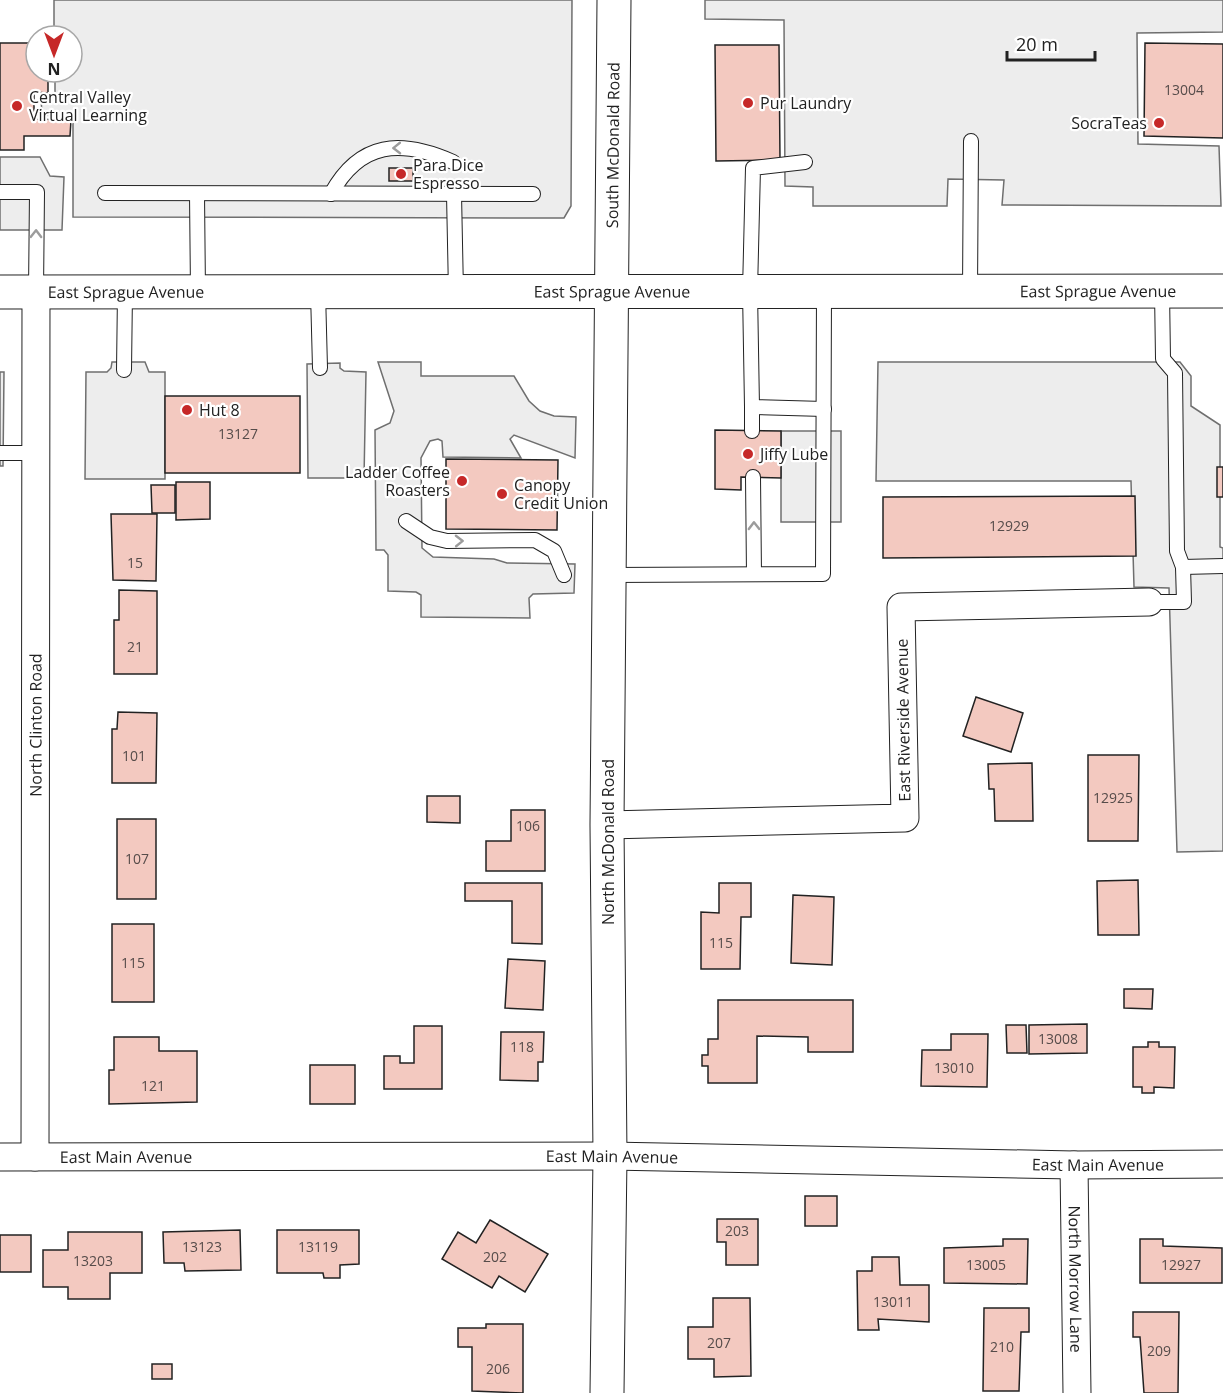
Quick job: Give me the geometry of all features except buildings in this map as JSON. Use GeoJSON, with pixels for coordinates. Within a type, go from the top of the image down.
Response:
{"type":"FeatureCollection","features":[{"type":"Feature","properties":{"kind":"street","name":"South McDonald Road"},"geometry":{"type":"LineString","coordinates":[[614,0],[614,291]]}},
{"type":"Feature","properties":{"kind":"street","name":"North McDonald Road"},"geometry":{"type":"LineString","coordinates":[[607,1393],[610,1156],[607,825],[614,291]]}},
{"type":"Feature","properties":{"kind":"street","name":"East Sprague Avenue"},"geometry":{"type":"LineString","coordinates":[[0,292],[1223,291]]}},
{"type":"Feature","properties":{"kind":"street","name":"North Clinton Road"},"geometry":{"type":"LineString","coordinates":[[34,1157],[36,292]]}},
{"type":"Feature","properties":{"kind":"street","name":"East Riverside Avenue"},"geometry":{"type":"LineString","coordinates":[[607,825],[905,818],[901,607],[1149,602]]}},
{"type":"Feature","properties":{"kind":"street","name":"East Main Avenue"},"geometry":{"type":"LineString","coordinates":[[0,1157],[610,1156],[1074,1165],[1223,1164]]}},
{"type":"Feature","properties":{"kind":"street","name":"North Morrow Lane"},"geometry":{"type":"LineString","coordinates":[[1074,1165],[1077,1393]]}},
{"type":"Feature","properties":{"kind":"lane"},"geometry":{"type":"LineString","coordinates":[[970,291],[971,141]]}},
{"type":"Feature","properties":{"kind":"lane"},"geometry":{"type":"LineString","coordinates":[[331,194],[346,168],[369,152],[384,148],[408,148],[434,153],[453,162]]}},
{"type":"Feature","properties":{"kind":"lane"},"geometry":{"type":"LineString","coordinates":[[752,431],[750,291],[753,168],[805,162]]}},
{"type":"Feature","properties":{"kind":"lane"},"geometry":{"type":"LineString","coordinates":[[0,192],[37,192],[36,292]]}},
{"type":"Feature","properties":{"kind":"lane"},"geometry":{"type":"LineString","coordinates":[[105,193],[533,194]]}},
{"type":"Feature","properties":{"kind":"lane"},"geometry":{"type":"LineString","coordinates":[[197,194],[198,292]]}},
{"type":"Feature","properties":{"kind":"lane"},"geometry":{"type":"LineString","coordinates":[[454,194],[456,292]]}},
{"type":"Feature","properties":{"kind":"lane"},"geometry":{"type":"LineString","coordinates":[[610,575],[823,574],[824,291]]}},
{"type":"Feature","properties":{"kind":"lane"},"geometry":{"type":"LineString","coordinates":[[1149,602],[1184,602],[1183,567],[1177,551],[1175,374],[1163,359],[1162,291]]}},
{"type":"Feature","properties":{"kind":"lane"},"geometry":{"type":"LineString","coordinates":[[124,370],[125,292]]}},
{"type":"Feature","properties":{"kind":"lane"},"geometry":{"type":"LineString","coordinates":[[318,292],[320,368]]}},
{"type":"Feature","properties":{"kind":"lane"},"geometry":{"type":"LineString","coordinates":[[752,407],[824,409]]}},
{"type":"Feature","properties":{"kind":"lane"},"geometry":{"type":"LineString","coordinates":[[0,453],[36,453]]}},
{"type":"Feature","properties":{"kind":"lane"},"geometry":{"type":"LineString","coordinates":[[753,477],[754,574]]}},
{"type":"Feature","properties":{"kind":"lane"},"geometry":{"type":"LineString","coordinates":[[406,521],[430,537],[447,541],[535,540],[554,551],[564,575]]}},
{"type":"Feature","properties":{"kind":"lane"},"geometry":{"type":"LineString","coordinates":[[1183,567],[1223,566]]}},
{"type":"Feature","properties":{"kind":"shaded area"},"geometry":{"type":"Polygon","coordinates":[[[54,0],[572,0],[571,206],[564,218],[73,217],[73,117],[42,115],[41,98],[55,97],[55,84],[84,84],[84,24],[54,24],[54,0]]]}},
{"type":"Feature","properties":{"kind":"shaded area"},"geometry":{"type":"Polygon","coordinates":[[[705,0],[1223,0],[1223,32],[1137,33],[1138,144],[1219,146],[1221,206],[1002,205],[1004,180],[948,179],[947,206],[813,206],[813,187],[785,186],[784,20],[705,19],[705,0]]]}},
{"type":"Feature","properties":{"kind":"shaded area"},"geometry":{"type":"Polygon","coordinates":[[[0,157],[40,157],[50,176],[64,177],[62,230],[0,230],[0,157]]]}},
{"type":"Feature","properties":{"kind":"shaded area"},"geometry":{"type":"Polygon","coordinates":[[[112,362],[145,362],[149,372],[165,372],[165,479],[85,479],[86,372],[107,372],[112,362]]]}},
{"type":"Feature","properties":{"kind":"shaded area"},"geometry":{"type":"Polygon","coordinates":[[[378,362],[421,362],[421,376],[514,376],[529,401],[540,411],[554,416],[576,417],[575,458],[514,435],[510,439],[521,458],[443,457],[442,441],[438,439],[430,441],[421,458],[422,548],[433,557],[494,559],[507,563],[575,564],[574,593],[533,594],[529,598],[530,618],[421,617],[421,595],[416,592],[388,591],[388,555],[384,550],[376,550],[375,430],[390,423],[394,411],[378,362]]]}},
{"type":"Feature","properties":{"kind":"shaded area"},"geometry":{"type":"Polygon","coordinates":[[[878,362],[1180,362],[1191,376],[1191,406],[1220,425],[1220,547],[1223,548],[1223,851],[1177,852],[1169,588],[1134,587],[1131,481],[876,481],[878,362]]]}},
{"type":"Feature","properties":{"kind":"shaded area"},"geometry":{"type":"Polygon","coordinates":[[[340,363],[340,368],[344,371],[366,372],[364,478],[308,478],[307,364],[340,363]]]}},
{"type":"Feature","properties":{"kind":"shaded area"},"geometry":{"type":"Polygon","coordinates":[[[0,372],[4,372],[3,466],[0,466],[0,372]]]}},
{"type":"Feature","properties":{"kind":"shaded area"},"geometry":{"type":"Polygon","coordinates":[[[781,431],[841,431],[841,522],[781,522],[781,431]]]}},
{"type":"Feature","properties":{"kind":"place","name":"Pur Laundry"},"geometry":{"type":"Point","coordinates":[748,103]}},
{"type":"Feature","properties":{"kind":"place","name":"Central Valley Virtual Learning"},"geometry":{"type":"Point","coordinates":[17,106]}},
{"type":"Feature","properties":{"kind":"place","name":"SocraTeas"},"geometry":{"type":"Point","coordinates":[1159,123]}},
{"type":"Feature","properties":{"kind":"place","name":"Para Dice Espresso"},"geometry":{"type":"Point","coordinates":[401,174]}},
{"type":"Feature","properties":{"kind":"place","name":"Hut 8"},"geometry":{"type":"Point","coordinates":[187,410]}},
{"type":"Feature","properties":{"kind":"place","name":"Jiffy Lube"},"geometry":{"type":"Point","coordinates":[748,454]}},
{"type":"Feature","properties":{"kind":"place","name":"Ladder Coffee Roasters"},"geometry":{"type":"Point","coordinates":[462,481]}},
{"type":"Feature","properties":{"kind":"place","name":"Canopy Credit Union"},"geometry":{"type":"Point","coordinates":[502,494]}}]}
